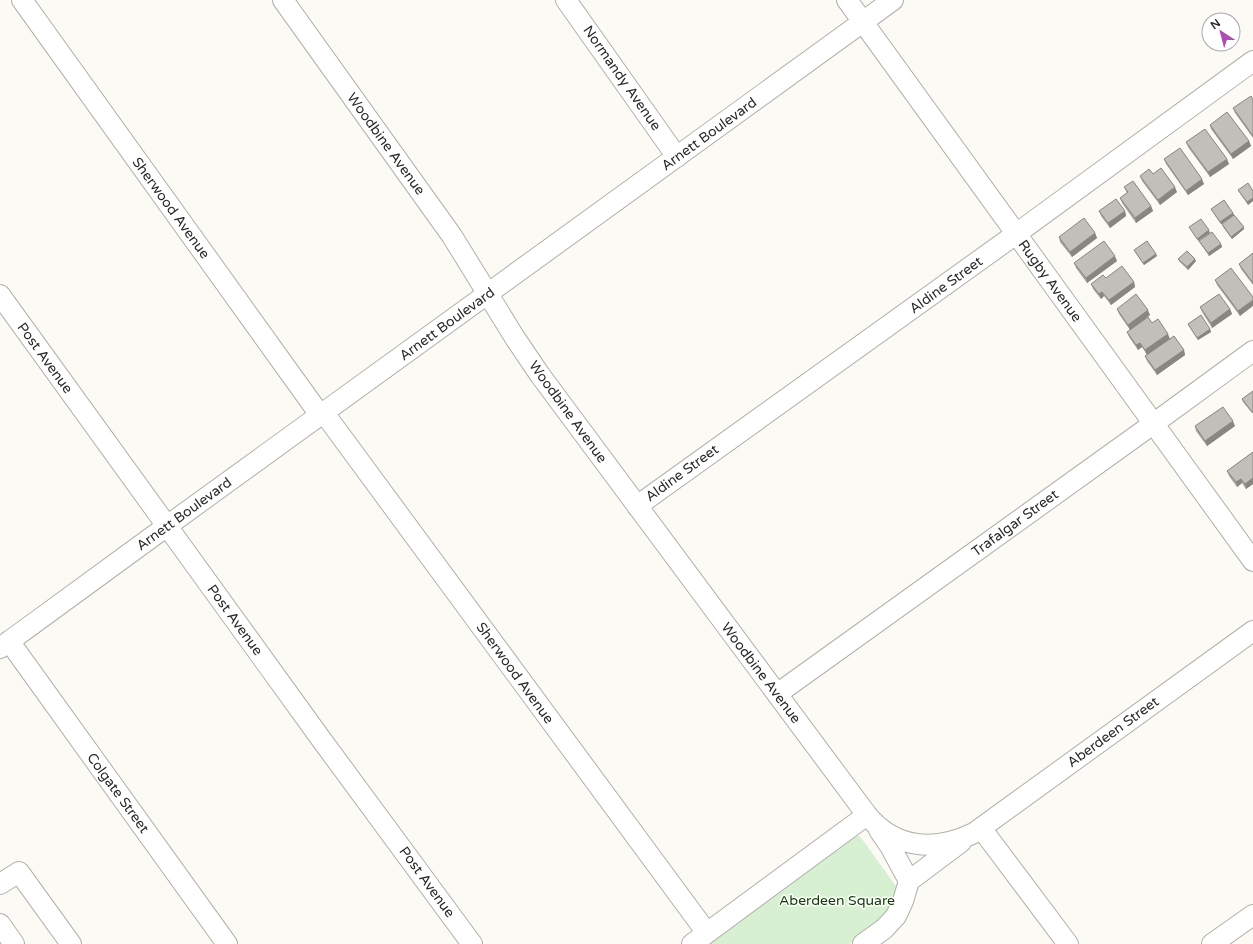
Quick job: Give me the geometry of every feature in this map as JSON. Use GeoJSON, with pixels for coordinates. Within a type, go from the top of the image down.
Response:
{"type":"FeatureCollection","features":[{"type":"Feature","properties":{"kind":"street","name":"Sherwood Avenue"},"geometry":{"type":"LineString","coordinates":[[22,0],[700,939]]}},
{"type":"Feature","properties":{"kind":"street","name":"Woodbine Avenue"},"geometry":{"type":"LineString","coordinates":[[283,0],[452,236],[515,338],[540,375],[869,818]]}},
{"type":"Feature","properties":{"kind":"street","name":"Normandy Avenue"},"geometry":{"type":"LineString","coordinates":[[566,0],[677,157]]}},
{"type":"Feature","properties":{"kind":"street","name":"Rugby Avenue"},"geometry":{"type":"LineString","coordinates":[[847,0],[1253,561]]}},
{"type":"Feature","properties":{"kind":"street","name":"Arnett Boulevard"},"geometry":{"type":"LineString","coordinates":[[4,645],[893,0]]}},
{"type":"Feature","properties":{"kind":"street","name":"Aldine Street"},"geometry":{"type":"LineString","coordinates":[[637,506],[1016,234],[1253,61]]}},
{"type":"Feature","properties":{"kind":"street","name":"Post Avenue"},"geometry":{"type":"LineString","coordinates":[[0,295],[321,739],[472,944]]}},
{"type":"Feature","properties":{"kind":"street","name":"Trafalgar Street"},"geometry":{"type":"LineString","coordinates":[[777,694],[1253,351]]}},
{"type":"Feature","properties":{"kind":"street","name":"Aberdeen Street"},"geometry":{"type":"LineString","coordinates":[[909,881],[977,830],[1253,631]]}},
{"type":"Feature","properties":{"kind":"street","name":"Colgate Street"},"geometry":{"type":"LineString","coordinates":[[4,645],[227,944]]}},
{"type":"Feature","properties":{"kind":"street"},"geometry":{"type":"LineString","coordinates":[[700,939],[869,818],[890,846],[909,881],[896,916],[887,926],[863,944]]}},
{"type":"Feature","properties":{"kind":"street","name":"Aberdeen Street"},"geometry":{"type":"LineString","coordinates":[[869,818],[893,837],[928,845],[957,841],[977,830]]}},
{"type":"Feature","properties":{"kind":"street"},"geometry":{"type":"LineString","coordinates":[[977,830],[1068,944]]}},
{"type":"Feature","properties":{"kind":"street"},"geometry":{"type":"LineString","coordinates":[[0,884],[19,872],[71,944]]}},
{"type":"Feature","properties":{"kind":"street"},"geometry":{"type":"LineString","coordinates":[[1212,944],[1253,915]]}},
{"type":"Feature","properties":{"kind":"street"},"geometry":{"type":"LineString","coordinates":[[0,924],[14,944]]}},
{"type":"Feature","properties":{"kind":"green space","name":"Aberdeen Square"},"geometry":{"type":"Polygon","coordinates":[[[855,833],[862,839],[898,889],[892,907],[880,921],[849,944],[705,944],[855,833]]]}},
{"type":"Feature","properties":{"kind":"building"},"geometry":{"type":"Polygon","coordinates":[[[1251,96],[1253,99],[1253,136],[1233,108],[1251,96]]]}},
{"type":"Feature","properties":{"kind":"building"},"geometry":{"type":"Polygon","coordinates":[[[1227,112],[1249,141],[1231,154],[1210,125],[1227,112]]]}},
{"type":"Feature","properties":{"kind":"building"},"geometry":{"type":"Polygon","coordinates":[[[1205,129],[1227,159],[1208,172],[1186,142],[1205,129]]]}},
{"type":"Feature","properties":{"kind":"building"},"geometry":{"type":"Polygon","coordinates":[[[1180,148],[1202,179],[1186,191],[1164,159],[1180,148]]]}},
{"type":"Feature","properties":{"kind":"building"},"geometry":{"type":"Polygon","coordinates":[[[1161,168],[1175,187],[1158,200],[1140,176],[1149,169],[1153,174],[1161,168]]]}},
{"type":"Feature","properties":{"kind":"building"},"geometry":{"type":"Polygon","coordinates":[[[1133,181],[1151,206],[1135,218],[1120,198],[1128,192],[1124,187],[1133,181]]]}},
{"type":"Feature","properties":{"kind":"building"},"geometry":{"type":"Polygon","coordinates":[[[1248,183],[1253,191],[1253,198],[1247,202],[1238,190],[1248,183]]]}},
{"type":"Feature","properties":{"kind":"building"},"geometry":{"type":"Polygon","coordinates":[[[1116,199],[1125,211],[1108,223],[1099,211],[1116,199]]]}},
{"type":"Feature","properties":{"kind":"building"},"geometry":{"type":"Polygon","coordinates":[[[1224,200],[1233,213],[1220,222],[1211,209],[1224,200]]]}},
{"type":"Feature","properties":{"kind":"building"},"geometry":{"type":"Polygon","coordinates":[[[1234,215],[1244,227],[1231,237],[1222,224],[1234,215]]]}},
{"type":"Feature","properties":{"kind":"building"},"geometry":{"type":"Polygon","coordinates":[[[1084,218],[1095,233],[1070,252],[1059,237],[1084,218]]]}},
{"type":"Feature","properties":{"kind":"building"},"geometry":{"type":"Polygon","coordinates":[[[1201,219],[1209,230],[1197,239],[1189,227],[1201,219]]]}},
{"type":"Feature","properties":{"kind":"building"},"geometry":{"type":"Polygon","coordinates":[[[1212,232],[1221,244],[1208,253],[1199,241],[1212,232]]]}},
{"type":"Feature","properties":{"kind":"building"},"geometry":{"type":"Polygon","coordinates":[[[1104,241],[1115,256],[1086,278],[1074,263],[1104,241]]]}},
{"type":"Feature","properties":{"kind":"building"},"geometry":{"type":"Polygon","coordinates":[[[1147,241],[1156,254],[1143,263],[1134,250],[1147,241]]]}},
{"type":"Feature","properties":{"kind":"building"},"geometry":{"type":"Polygon","coordinates":[[[1187,251],[1195,259],[1187,267],[1178,259],[1187,251]]]}},
{"type":"Feature","properties":{"kind":"building"},"geometry":{"type":"Polygon","coordinates":[[[1253,253],[1253,283],[1239,264],[1253,253]]]}},
{"type":"Feature","properties":{"kind":"building"},"geometry":{"type":"Polygon","coordinates":[[[1122,266],[1134,282],[1109,300],[1102,292],[1099,294],[1091,284],[1103,275],[1106,278],[1122,266]]]}},
{"type":"Feature","properties":{"kind":"building"},"geometry":{"type":"Polygon","coordinates":[[[1231,268],[1253,297],[1253,300],[1238,311],[1215,280],[1231,268]]]}},
{"type":"Feature","properties":{"kind":"building"},"geometry":{"type":"Polygon","coordinates":[[[1136,294],[1148,310],[1128,325],[1117,309],[1136,294]]]}},
{"type":"Feature","properties":{"kind":"building"},"geometry":{"type":"Polygon","coordinates":[[[1219,294],[1230,309],[1211,323],[1200,307],[1219,294]]]}},
{"type":"Feature","properties":{"kind":"building"},"geometry":{"type":"Polygon","coordinates":[[[1201,315],[1210,329],[1197,338],[1188,324],[1201,315]]]}},
{"type":"Feature","properties":{"kind":"building"},"geometry":{"type":"Polygon","coordinates":[[[1148,317],[1152,323],[1158,319],[1168,334],[1145,350],[1140,343],[1136,345],[1127,332],[1148,317]]]}},
{"type":"Feature","properties":{"kind":"building"},"geometry":{"type":"Polygon","coordinates":[[[1174,336],[1184,350],[1155,370],[1145,356],[1174,336]]]}},
{"type":"Feature","properties":{"kind":"building"},"geometry":{"type":"Polygon","coordinates":[[[1253,391],[1253,411],[1252,412],[1242,399],[1253,391]]]}},
{"type":"Feature","properties":{"kind":"building"},"geometry":{"type":"Polygon","coordinates":[[[1223,407],[1233,421],[1205,441],[1195,426],[1223,407]]]}},
{"type":"Feature","properties":{"kind":"building"},"geometry":{"type":"Polygon","coordinates":[[[1253,452],[1253,478],[1245,484],[1241,479],[1236,482],[1227,471],[1253,452]]]}}]}
